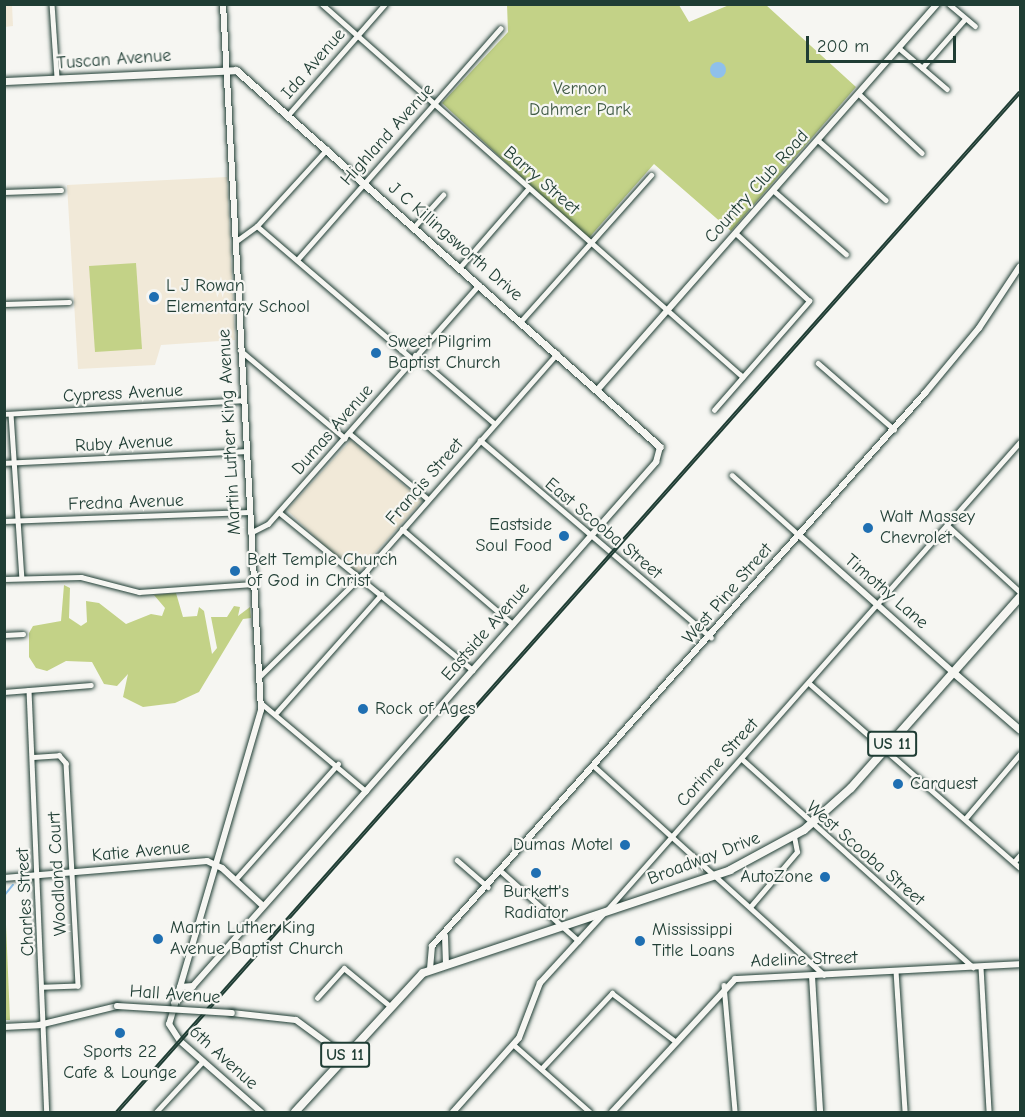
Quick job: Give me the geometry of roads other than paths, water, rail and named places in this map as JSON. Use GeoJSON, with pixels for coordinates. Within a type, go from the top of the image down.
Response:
{"type":"FeatureCollection","features":[{"type":"Feature","properties":{"kind":"main road","name":"Tuscan Avenue"},"geometry":{"type":"LineString","coordinates":[[4,81],[226,68]]}},
{"type":"Feature","properties":{"kind":"main road","name":"J C Killingsworth Drive"},"geometry":{"type":"LineString","coordinates":[[226,68],[244,74],[598,388],[660,447]]}},
{"type":"Feature","properties":{"kind":"main road","name":"Broadway Drive"},"geometry":{"type":"LineString","coordinates":[[446,963],[715,875],[794,837],[811,825],[886,751],[1020,597]]}},
{"type":"Feature","properties":{"kind":"main road","name":"Timothy Lane"},"geometry":{"type":"LineString","coordinates":[[954,673],[1020,730]]}},
{"type":"Feature","properties":{"kind":"main road","name":"US 11"},"geometry":{"type":"LineString","coordinates":[[295,1113],[389,1005],[430,969],[446,963]]}},
{"type":"Feature","properties":{"kind":"street"},"geometry":{"type":"LineString","coordinates":[[52,4],[57,78]]}},
{"type":"Feature","properties":{"kind":"street","name":"Martin Luther King Avenue"},"geometry":{"type":"LineString","coordinates":[[169,1024],[173,1004],[257,734],[261,703],[240,350],[223,4]]}},
{"type":"Feature","properties":{"kind":"street","name":"Barry Street"},"geometry":{"type":"LineString","coordinates":[[322,4],[528,189],[743,377]]}},
{"type":"Feature","properties":{"kind":"street","name":"Ida Avenue"},"geometry":{"type":"LineString","coordinates":[[288,114],[385,4]]}},
{"type":"Feature","properties":{"kind":"street"},"geometry":{"type":"LineString","coordinates":[[949,4],[975,26]]}},
{"type":"Feature","properties":{"kind":"street","name":"Country Club Road"},"geometry":{"type":"LineString","coordinates":[[598,388],[819,141],[935,5]]}},
{"type":"Feature","properties":{"kind":"street"},"geometry":{"type":"LineString","coordinates":[[922,68],[965,19]]}},
{"type":"Feature","properties":{"kind":"street","name":"Highland Avenue"},"geometry":{"type":"LineString","coordinates":[[297,260],[363,181],[500,29]]}},
{"type":"Feature","properties":{"kind":"street"},"geometry":{"type":"LineString","coordinates":[[899,48],[947,89]]}},
{"type":"Feature","properties":{"kind":"street"},"geometry":{"type":"LineString","coordinates":[[859,94],[922,153]]}},
{"type":"Feature","properties":{"kind":"street"},"geometry":{"type":"LineString","coordinates":[[819,141],[886,200]]}},
{"type":"Feature","properties":{"kind":"street"},"geometry":{"type":"LineString","coordinates":[[235,242],[257,226],[327,149]]}},
{"type":"Feature","properties":{"kind":"street"},"geometry":{"type":"LineString","coordinates":[[522,320],[651,175]]}},
{"type":"Feature","properties":{"kind":"street"},"geometry":{"type":"LineString","coordinates":[[460,266],[528,189]]}},
{"type":"Feature","properties":{"kind":"street"},"geometry":{"type":"LineString","coordinates":[[4,192],[61,190]]}},
{"type":"Feature","properties":{"kind":"street"},"geometry":{"type":"LineString","coordinates":[[774,191],[846,254]]}},
{"type":"Feature","properties":{"kind":"street"},"geometry":{"type":"LineString","coordinates":[[415,226],[443,195]]}},
{"type":"Feature","properties":{"kind":"street"},"geometry":{"type":"LineString","coordinates":[[257,226],[494,423]]}},
{"type":"Feature","properties":{"kind":"street"},"geometry":{"type":"LineString","coordinates":[[714,410],[809,301],[735,233]]}},
{"type":"Feature","properties":{"kind":"street","name":"West Pine Street"},"geometry":{"type":"LineString","coordinates":[[430,969],[430,950],[489,887],[894,429],[979,328],[1020,266]]}},
{"type":"Feature","properties":{"kind":"street","name":"Dumas Avenue"},"geometry":{"type":"LineString","coordinates":[[250,533],[279,512],[413,357],[480,284]]}},
{"type":"Feature","properties":{"kind":"street"},"geometry":{"type":"LineString","coordinates":[[4,304],[69,302]]}},
{"type":"Feature","properties":{"kind":"street"},"geometry":{"type":"LineString","coordinates":[[240,350],[345,438]]}},
{"type":"Feature","properties":{"kind":"street","name":"Francis Street"},"geometry":{"type":"LineString","coordinates":[[259,677],[357,579],[558,353]]}},
{"type":"Feature","properties":{"kind":"street"},"geometry":{"type":"LineString","coordinates":[[818,363],[894,429]]}},
{"type":"Feature","properties":{"kind":"street","name":"Cypress Avenue"},"geometry":{"type":"LineString","coordinates":[[4,414],[244,400]]}},
{"type":"Feature","properties":{"kind":"street"},"geometry":{"type":"LineString","coordinates":[[11,414],[22,578]]}},
{"type":"Feature","properties":{"kind":"street"},"geometry":{"type":"LineString","coordinates":[[349,433],[428,499]]}},
{"type":"Feature","properties":{"kind":"street","name":"East Scooba Street"},"geometry":{"type":"LineString","coordinates":[[480,440],[711,637]]}},
{"type":"Feature","properties":{"kind":"street","name":"Corinne Street"},"geometry":{"type":"LineString","coordinates":[[453,1113],[514,1046],[536,988],[742,759],[1020,442]]}},
{"type":"Feature","properties":{"kind":"street","name":"Eastside Avenue"},"geometry":{"type":"LineString","coordinates":[[173,1004],[193,986],[656,462],[660,447]]}},
{"type":"Feature","properties":{"kind":"street","name":"Ruby Avenue"},"geometry":{"type":"LineString","coordinates":[[4,463],[246,451]]}},
{"type":"Feature","properties":{"kind":"street","name":"Timothy Lane"},"geometry":{"type":"LineString","coordinates":[[732,475],[954,673]]}},
{"type":"Feature","properties":{"kind":"street","name":"Fredna Avenue"},"geometry":{"type":"LineString","coordinates":[[4,521],[249,512]]}},
{"type":"Feature","properties":{"kind":"street"},"geometry":{"type":"LineString","coordinates":[[279,512],[357,579],[381,595],[473,670]]}},
{"type":"Feature","properties":{"kind":"street"},"geometry":{"type":"LineString","coordinates":[[947,525],[1020,592]]}},
{"type":"Feature","properties":{"kind":"street"},"geometry":{"type":"LineString","coordinates":[[402,529],[513,624]]}},
{"type":"Feature","properties":{"kind":"street"},"geometry":{"type":"LineString","coordinates":[[4,579],[81,577],[139,592],[253,584]]}},
{"type":"Feature","properties":{"kind":"street"},"geometry":{"type":"LineString","coordinates":[[277,712],[381,595]]}},
{"type":"Feature","properties":{"kind":"street"},"geometry":{"type":"LineString","coordinates":[[4,635],[23,634]]}},
{"type":"Feature","properties":{"kind":"street"},"geometry":{"type":"LineString","coordinates":[[809,683],[1020,868]]}},
{"type":"Feature","properties":{"kind":"street"},"geometry":{"type":"LineString","coordinates":[[4,692],[91,685]]}},
{"type":"Feature","properties":{"kind":"street","name":"Charles Street"},"geometry":{"type":"LineString","coordinates":[[29,690],[47,1113]]}},
{"type":"Feature","properties":{"kind":"street"},"geometry":{"type":"LineString","coordinates":[[261,703],[277,712],[366,791]]}},
{"type":"Feature","properties":{"kind":"street"},"geometry":{"type":"LineString","coordinates":[[965,819],[1020,754]]}},
{"type":"Feature","properties":{"kind":"street","name":"Woodland Court"},"geometry":{"type":"LineString","coordinates":[[33,757],[59,755],[66,763],[78,986],[43,987]]}},
{"type":"Feature","properties":{"kind":"street","name":"West Scooba Street"},"geometry":{"type":"LineString","coordinates":[[742,759],[811,825],[977,967]]}},
{"type":"Feature","properties":{"kind":"street"},"geometry":{"type":"LineString","coordinates":[[235,880],[338,764]]}},
{"type":"Feature","properties":{"kind":"street"},"geometry":{"type":"LineString","coordinates":[[595,767],[751,906],[824,975]]}},
{"type":"Feature","properties":{"kind":"street"},"geometry":{"type":"LineString","coordinates":[[751,906],[797,852],[794,837]]}},
{"type":"Feature","properties":{"kind":"street"},"geometry":{"type":"LineString","coordinates":[[1014,862],[1020,855]]}},
{"type":"Feature","properties":{"kind":"street"},"geometry":{"type":"LineString","coordinates":[[457,860],[489,887]]}},
{"type":"Feature","properties":{"kind":"street","name":"Katie Avenue"},"geometry":{"type":"LineString","coordinates":[[4,878],[71,874],[123,865],[217,864],[263,906]]}},
{"type":"Feature","properties":{"kind":"street"},"geometry":{"type":"LineString","coordinates":[[502,872],[565,924],[579,941]]}},
{"type":"Feature","properties":{"kind":"street"},"geometry":{"type":"LineString","coordinates":[[446,933],[446,963]]}},
{"type":"Feature","properties":{"kind":"street","name":"Adeline Street"},"geometry":{"type":"LineString","coordinates":[[724,985],[738,978],[1020,964]]}},
{"type":"Feature","properties":{"kind":"street"},"geometry":{"type":"LineString","coordinates":[[977,967],[989,1113]]}},
{"type":"Feature","properties":{"kind":"street"},"geometry":{"type":"LineString","coordinates":[[317,998],[344,968],[389,1005]]}},
{"type":"Feature","properties":{"kind":"street"},"geometry":{"type":"LineString","coordinates":[[896,971],[905,1113]]}},
{"type":"Feature","properties":{"kind":"street"},"geometry":{"type":"LineString","coordinates":[[812,976],[820,1113]]}},
{"type":"Feature","properties":{"kind":"street"},"geometry":{"type":"LineString","coordinates":[[612,1113],[724,985]]}},
{"type":"Feature","properties":{"kind":"street"},"geometry":{"type":"LineString","coordinates":[[724,985],[735,1113]]}},
{"type":"Feature","properties":{"kind":"street"},"geometry":{"type":"LineString","coordinates":[[180,987],[193,986]]}},
{"type":"Feature","properties":{"kind":"street"},"geometry":{"type":"LineString","coordinates":[[542,1069],[612,993],[675,1041]]}},
{"type":"Feature","properties":{"kind":"street","name":"Hall Avenue"},"geometry":{"type":"LineString","coordinates":[[4,1025],[44,1023],[117,1006],[269,1015],[296,1020],[345,1056]]}},
{"type":"Feature","properties":{"kind":"street","name":"6th Avenue"},"geometry":{"type":"LineString","coordinates":[[169,1024],[203,1060],[261,1113]]}},
{"type":"Feature","properties":{"kind":"street"},"geometry":{"type":"LineString","coordinates":[[514,1046],[590,1113]]}},
{"type":"Feature","properties":{"kind":"street"},"geometry":{"type":"LineString","coordinates":[[156,1113],[203,1060]]}},
{"type":"Feature","properties":{"kind":"water"},"geometry":{"type":"Polygon","coordinates":[[[718,62],[726,70],[718,78],[710,70],[718,62]]]}},
{"type":"Feature","properties":{"kind":"waterway"},"geometry":{"type":"LineString","coordinates":[[4,896],[13,885]]}},
{"type":"Feature","properties":{"kind":"railway"},"geometry":{"type":"LineString","coordinates":[[117,1112],[1020,92]]}},
{"type":"Feature","properties":{"kind":"place","name":"L J Rowan Elementary School"},"geometry":{"type":"Point","coordinates":[154,297]}},
{"type":"Feature","properties":{"kind":"place","name":"Sweet Pilgrim Baptist Church"},"geometry":{"type":"Point","coordinates":[376,353]}},
{"type":"Feature","properties":{"kind":"place","name":"Walt Massey Chevrolet"},"geometry":{"type":"Point","coordinates":[868,528]}},
{"type":"Feature","properties":{"kind":"place","name":"Eastside Soul Food"},"geometry":{"type":"Point","coordinates":[564,536]}},
{"type":"Feature","properties":{"kind":"place","name":"Belt Temple Church of God in Christ"},"geometry":{"type":"Point","coordinates":[235,571]}},
{"type":"Feature","properties":{"kind":"place","name":"Rock of Ages"},"geometry":{"type":"Point","coordinates":[363,709]}},
{"type":"Feature","properties":{"kind":"place","name":"Carquest"},"geometry":{"type":"Point","coordinates":[898,784]}},
{"type":"Feature","properties":{"kind":"place","name":"Dumas Motel"},"geometry":{"type":"Point","coordinates":[625,845]}},
{"type":"Feature","properties":{"kind":"place","name":"Burkett's Radiator"},"geometry":{"type":"Point","coordinates":[536,873]}},
{"type":"Feature","properties":{"kind":"place","name":"AutoZone"},"geometry":{"type":"Point","coordinates":[825,877]}},
{"type":"Feature","properties":{"kind":"place","name":"Martin Luther King Avenue Baptist Church"},"geometry":{"type":"Point","coordinates":[158,939]}},
{"type":"Feature","properties":{"kind":"place","name":"Mississippi Title Loans"},"geometry":{"type":"Point","coordinates":[640,941]}},
{"type":"Feature","properties":{"kind":"place","name":"Sports 22 Cafe & Lounge"},"geometry":{"type":"Point","coordinates":[120,1033]}},
{"type":"Feature","properties":{"kind":"park label","name":"Vernon Dahmer Park"},"geometry":{"type":"Point","coordinates":[580,100]}}]}
